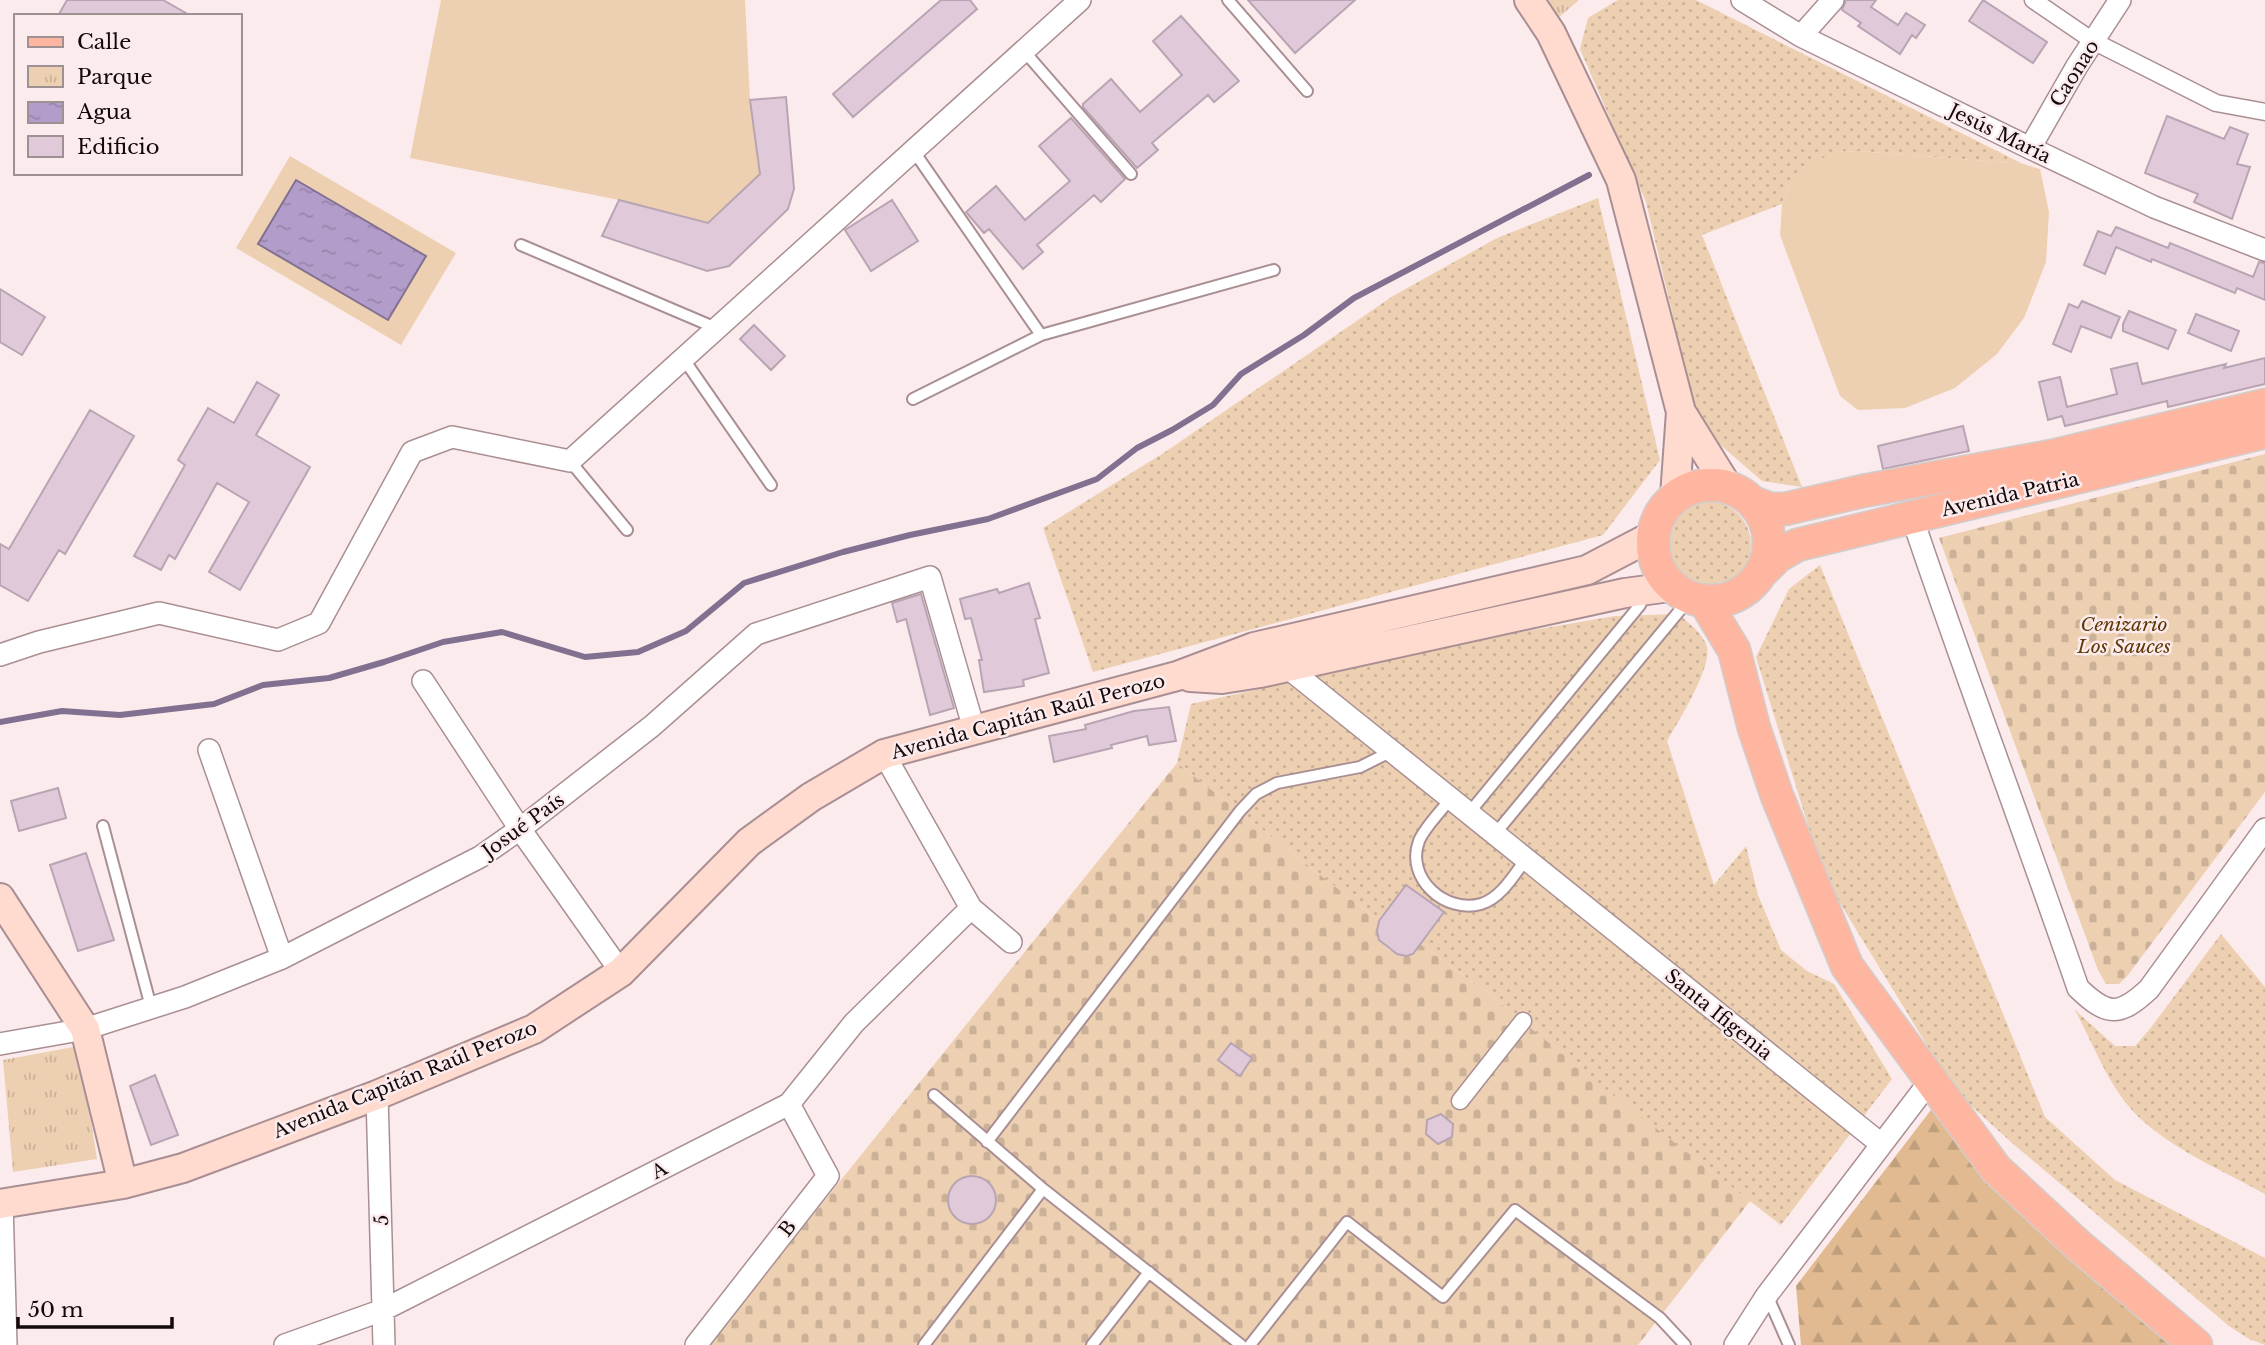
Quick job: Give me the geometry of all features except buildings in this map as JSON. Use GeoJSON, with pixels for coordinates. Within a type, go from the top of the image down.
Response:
{"type":"FeatureCollection","features":[{"type":"Feature","properties":{"kind":"main road"},"geometry":{"type":"LineString","coordinates":[[1530,0],[1551,33],[1621,180],[1681,412],[1727,486]]}},
{"type":"Feature","properties":{"kind":"main road","name":"Avenida Patria"},"geometry":{"type":"LineString","coordinates":[[1754,503],[1771,509],[1784,509],[1863,491],[2052,456],[2265,405]]}},
{"type":"Feature","properties":{"kind":"main road"},"geometry":{"type":"LineString","coordinates":[[1675,496],[1681,412]]}},
{"type":"Feature","properties":{"kind":"main road","name":"Avenida Patria"},"geometry":{"type":"LineString","coordinates":[[1755,580],[1778,556],[1797,545],[2265,432]]}},
{"type":"Feature","properties":{"kind":"main road"},"geometry":{"type":"LineString","coordinates":[[1734,650],[1670,579],[1655,524],[1663,509],[1675,496],[1700,485],[1727,486],[1743,494],[1754,503],[1766,523],[1769,547],[1736,614],[1734,650],[1754,728],[1777,796],[1847,967],[1996,1169],[2077,1245],[2196,1345]]}},
{"type":"Feature","properties":{"kind":"main road","name":"Avenida Capitán Raúl Perozo"},"geometry":{"type":"LineString","coordinates":[[1,1198],[123,1184],[183,1168],[377,1095],[534,1029],[621,972],[748,842],[811,797],[884,754],[1177,676],[1257,660],[1587,570],[1670,579]]}},
{"type":"Feature","properties":{"kind":"main road"},"geometry":{"type":"LineString","coordinates":[[1670,579],[1727,599],[1755,580]]}},
{"type":"Feature","properties":{"kind":"main road","name":"Avenida Capitán Raúl Perozo"},"geometry":{"type":"LineString","coordinates":[[1257,660],[1288,668],[1670,579]]}},
{"type":"Feature","properties":{"kind":"main road"},"geometry":{"type":"LineString","coordinates":[[0,898],[85,1029],[123,1184]]}},
{"type":"Feature","properties":{"kind":"street"},"geometry":{"type":"LineString","coordinates":[[0,655],[39,642],[159,613],[278,640],[319,623],[412,452],[452,437],[570,461],[1080,0]]}},
{"type":"Feature","properties":{"kind":"street","name":"Jesús María"},"geometry":{"type":"LineString","coordinates":[[1742,0],[1801,36],[2029,148],[2154,207],[2265,250]]}},
{"type":"Feature","properties":{"kind":"street"},"geometry":{"type":"LineString","coordinates":[[1801,36],[1833,0]]}},
{"type":"Feature","properties":{"kind":"street"},"geometry":{"type":"LineString","coordinates":[[2033,0],[2093,41],[2216,103],[2265,112]]}},
{"type":"Feature","properties":{"kind":"street","name":"Caonao"},"geometry":{"type":"LineString","coordinates":[[2029,148],[2077,65],[2120,0]]}},
{"type":"Feature","properties":{"kind":"street"},"geometry":{"type":"LineString","coordinates":[[1912,517],[1969,686],[2078,988],[2093,1003],[2110,1010],[2126,1007],[2136,1002],[2149,989],[2265,830]]}},
{"type":"Feature","properties":{"kind":"street","name":"Josué País"},"geometry":{"type":"LineString","coordinates":[[0,1044],[85,1029],[185,997],[282,958],[480,858],[652,726],[756,634],[930,576],[974,729]]}},
{"type":"Feature","properties":{"kind":"street","name":"Santa Ifigenia"},"geometry":{"type":"LineString","coordinates":[[1288,668],[1881,1144]]}},
{"type":"Feature","properties":{"kind":"street"},"geometry":{"type":"LineString","coordinates":[[423,681],[520,829],[621,972]]}},
{"type":"Feature","properties":{"kind":"street"},"geometry":{"type":"LineString","coordinates":[[209,750],[282,958]]}},
{"type":"Feature","properties":{"kind":"street"},"geometry":{"type":"LineString","coordinates":[[884,754],[971,908],[1011,942]]}},
{"type":"Feature","properties":{"kind":"street","name":"A"},"geometry":{"type":"LineString","coordinates":[[285,1345],[383,1310],[789,1104],[854,1023],[971,908]]}},
{"type":"Feature","properties":{"kind":"street"},"geometry":{"type":"LineString","coordinates":[[1460,1101],[1523,1021]]}},
{"type":"Feature","properties":{"kind":"street"},"geometry":{"type":"LineString","coordinates":[[1735,1345],[1767,1295],[1930,1081]]}},
{"type":"Feature","properties":{"kind":"street","name":"5"},"geometry":{"type":"LineString","coordinates":[[377,1095],[384,1345]]}},
{"type":"Feature","properties":{"kind":"street","name":"B"},"geometry":{"type":"LineString","coordinates":[[696,1345],[828,1176],[789,1104]]}},
{"type":"Feature","properties":{"kind":"street"},"geometry":{"type":"LineString","coordinates":[[1,1198],[6,1345]]}},
{"type":"Feature","properties":{"kind":"lane"},"geometry":{"type":"LineString","coordinates":[[1228,0],[1307,91]]}},
{"type":"Feature","properties":{"kind":"lane"},"geometry":{"type":"LineString","coordinates":[[1024,51],[1131,174]]}},
{"type":"Feature","properties":{"kind":"lane"},"geometry":{"type":"LineString","coordinates":[[913,150],[1041,335]]}},
{"type":"Feature","properties":{"kind":"lane"},"geometry":{"type":"LineString","coordinates":[[521,246],[716,328]]}},
{"type":"Feature","properties":{"kind":"lane"},"geometry":{"type":"LineString","coordinates":[[913,399],[1041,335],[1274,270]]}},
{"type":"Feature","properties":{"kind":"lane"},"geometry":{"type":"LineString","coordinates":[[683,358],[771,485]]}},
{"type":"Feature","properties":{"kind":"lane"},"geometry":{"type":"LineString","coordinates":[[570,461],[628,530]]}},
{"type":"Feature","properties":{"kind":"lane"},"geometry":{"type":"LineString","coordinates":[[1469,813],[1640,606],[1670,579]]}},
{"type":"Feature","properties":{"kind":"lane"},"geometry":{"type":"LineString","coordinates":[[1495,834],[1670,579]]}},
{"type":"Feature","properties":{"kind":"lane"},"geometry":{"type":"LineString","coordinates":[[986,1142],[1256,794],[1277,783],[1360,767],[1392,751]]}},
{"type":"Feature","properties":{"kind":"lane"},"geometry":{"type":"LineString","coordinates":[[1451,798],[1419,841],[1415,864],[1423,882],[1441,898],[1464,906],[1483,903],[1503,889],[1526,859]]}},
{"type":"Feature","properties":{"kind":"lane"},"geometry":{"type":"LineString","coordinates":[[103,826],[151,1007]]}},
{"type":"Feature","properties":{"kind":"lane"},"geometry":{"type":"LineString","coordinates":[[934,1095],[1043,1189],[1241,1345]]}},
{"type":"Feature","properties":{"kind":"lane"},"geometry":{"type":"LineString","coordinates":[[924,1345],[1043,1189]]}},
{"type":"Feature","properties":{"kind":"lane"},"geometry":{"type":"LineString","coordinates":[[1250,1345],[1348,1222],[1443,1297],[1515,1210],[1660,1318],[1685,1345]]}},
{"type":"Feature","properties":{"kind":"lane"},"geometry":{"type":"LineString","coordinates":[[1092,1345],[1149,1272]]}},
{"type":"Feature","properties":{"kind":"lane"},"geometry":{"type":"LineString","coordinates":[[1767,1295],[1789,1345]]}},
{"type":"Feature","properties":{"kind":"green space"},"geometry":{"type":"Polygon","coordinates":[[[441,0],[745,0],[750,100],[760,174],[708,223],[619,200],[410,158],[441,0]]]}},
{"type":"Feature","properties":{"kind":"green space"},"geometry":{"type":"Polygon","coordinates":[[[1546,0],[1579,0],[1558,18],[1546,0]]]}},
{"type":"Feature","properties":{"kind":"green space"},"geometry":{"type":"Polygon","coordinates":[[[1618,0],[1696,0],[2023,164],[1857,151],[1836,152],[1789,185],[1782,204],[1702,235],[1802,487],[1762,481],[1717,442],[1685,390],[1672,312],[1646,202],[1580,49],[1588,18],[1618,0]]]}},
{"type":"Feature","properties":{"kind":"green space"},"geometry":{"type":"Polygon","coordinates":[[[1857,151],[2023,164],[2040,169],[2049,212],[2046,262],[2024,318],[1997,354],[1955,388],[1905,408],[1858,410],[1840,396],[1780,235],[1782,204],[1789,185],[1798,173],[1836,152],[1857,151]]]}},
{"type":"Feature","properties":{"kind":"green space"},"geometry":{"type":"Polygon","coordinates":[[[290,156],[456,253],[401,345],[236,248],[290,156]]]}},
{"type":"Feature","properties":{"kind":"green space"},"geometry":{"type":"Polygon","coordinates":[[[1598,198],[1660,460],[1603,535],[1093,672],[1043,528],[1165,452],[1393,296],[1497,238],[1598,198]]]}},
{"type":"Feature","properties":{"kind":"green space","name":"Cenizario Los Sauces"},"geometry":{"type":"Polygon","coordinates":[[[2265,454],[2265,792],[2128,975],[2119,984],[2106,984],[2098,970],[1939,538],[2265,454]]]}},
{"type":"Feature","properties":{"kind":"green space"},"geometry":{"type":"Polygon","coordinates":[[[1707,501],[1724,504],[1738,514],[1748,528],[1751,545],[1748,562],[1738,576],[1724,586],[1707,589],[1690,586],[1676,576],[1666,562],[1663,545],[1666,528],[1676,514],[1690,504],[1707,501]]]}},
{"type":"Feature","properties":{"kind":"green space"},"geometry":{"type":"Polygon","coordinates":[[[1820,565],[2045,1117],[2115,1180],[2265,1258],[2265,1345],[2249,1339],[2229,1326],[2012,1143],[1955,1091],[1824,877],[1756,657],[1789,589],[1820,565]]]}},
{"type":"Feature","properties":{"kind":"green space"},"geometry":{"type":"Polygon","coordinates":[[[1679,614],[1703,638],[1707,656],[1693,695],[1667,741],[1714,885],[1746,846],[1758,895],[1781,950],[1807,971],[1834,984],[1892,1079],[1781,1225],[1643,1119],[1660,1312],[1534,1031],[1420,944],[1443,912],[1406,885],[1379,921],[1177,763],[1191,704],[1504,635],[1615,616],[1679,614]]]}},
{"type":"Feature","properties":{"kind":"green space"},"geometry":{"type":"Polygon","coordinates":[[[1177,763],[1379,921],[1378,934],[1388,949],[1406,956],[1420,944],[1485,991],[1750,1201],[1638,1345],[708,1345],[1177,763]]]}},
{"type":"Feature","properties":{"kind":"green space"},"geometry":{"type":"Polygon","coordinates":[[[2221,934],[2265,987],[2265,1194],[2186,1152],[2133,1112],[2107,1075],[2075,1010],[2115,1046],[2135,1046],[2221,934]]]}},
{"type":"Feature","properties":{"kind":"green space"},"geometry":{"type":"Polygon","coordinates":[[[79,1046],[97,1159],[13,1172],[3,1060],[79,1046]]]}},
{"type":"Feature","properties":{"kind":"green space"},"geometry":{"type":"Polygon","coordinates":[[[1934,1106],[2183,1345],[1801,1345],[1796,1286],[1934,1106]]]}},
{"type":"Feature","properties":{"kind":"water"},"geometry":{"type":"Polygon","coordinates":[[[296,180],[426,256],[388,320],[258,244],[296,180]]]}},
{"type":"Feature","properties":{"kind":"waterway"},"geometry":{"type":"LineString","coordinates":[[0,722],[62,711],[120,715],[214,704],[263,685],[329,678],[443,642],[502,632],[585,657],[638,652],[686,631],[744,583],[843,552],[988,519],[1097,479],[1137,448],[1213,405],[1241,374],[1304,335],[1354,298],[1589,175]]}}]}
